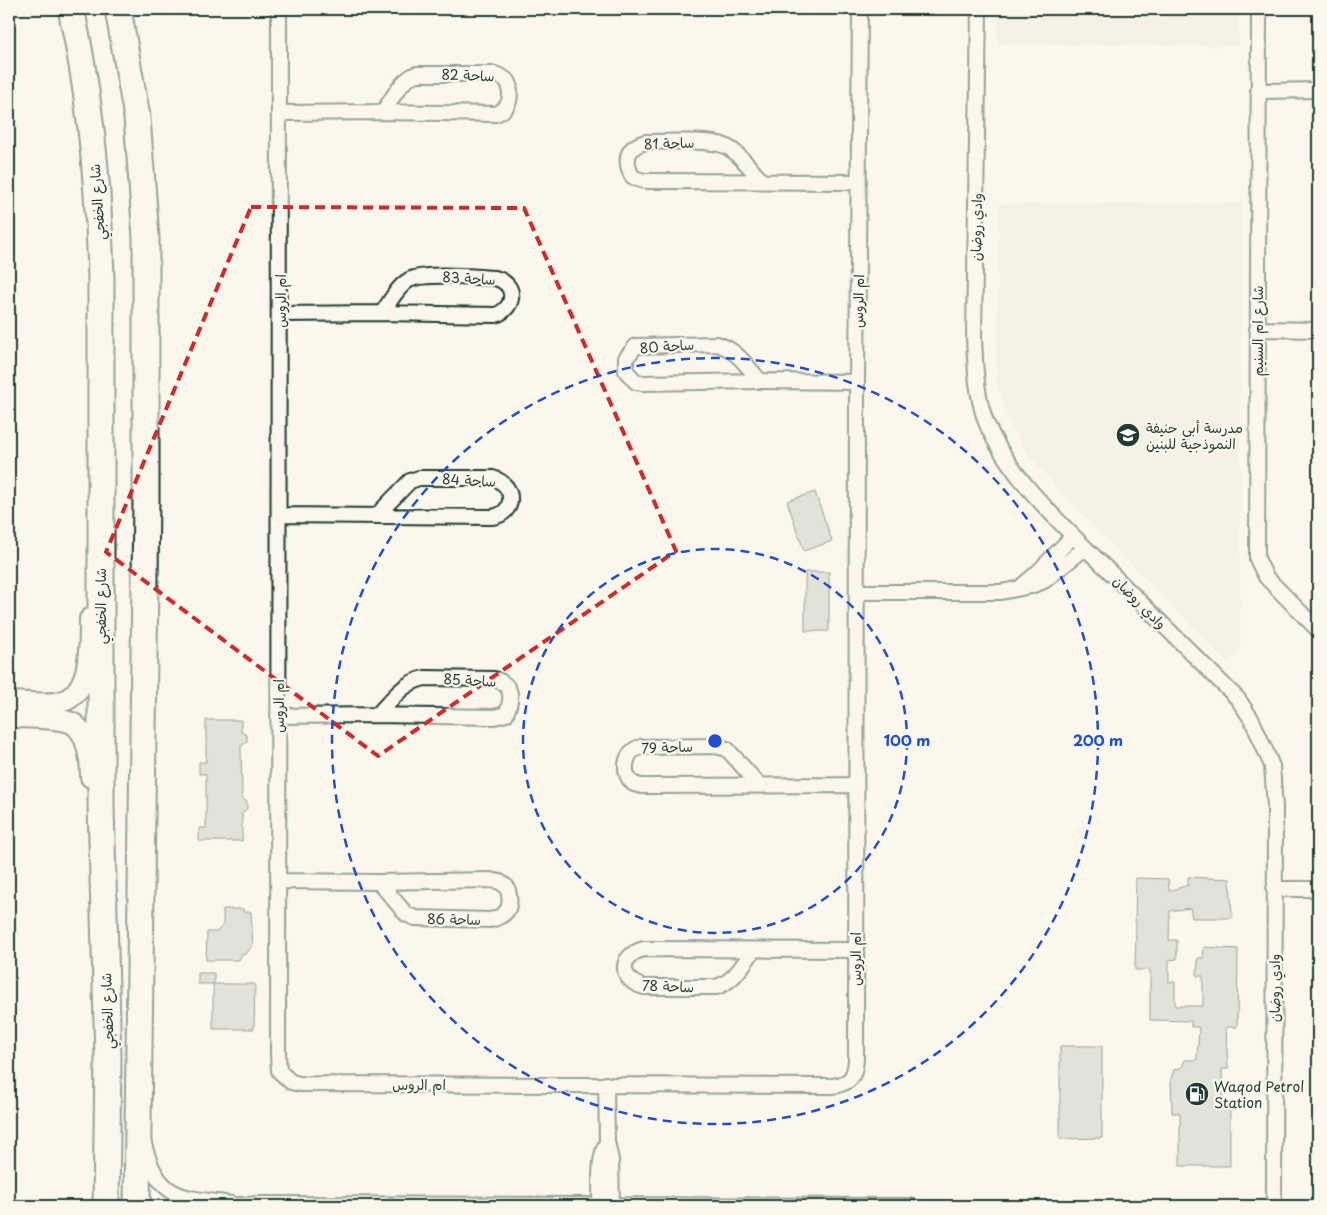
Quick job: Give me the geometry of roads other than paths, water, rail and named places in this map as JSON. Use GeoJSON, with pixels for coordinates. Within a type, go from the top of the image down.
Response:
{"type":"FeatureCollection","features":[{"type":"Feature","properties":{"kind":"highway","name":"شارع الخفجي"},"geometry":{"type":"LineString","coordinates":[[71,9],[87,93],[99,210],[101,281],[101,806],[108,1059],[106,1206]]}},
{"type":"Feature","properties":{"kind":"highway"},"geometry":{"type":"LineString","coordinates":[[118,9],[137,117],[146,238],[146,490],[137,1206]]}},
{"type":"Feature","properties":{"kind":"street","name":"ام الروس"},"geometry":{"type":"LineString","coordinates":[[279,9],[279,1071],[291,1082],[300,1084],[832,1086],[846,1083],[853,1075],[855,1069],[860,9]]}},
{"type":"Feature","properties":{"kind":"street","name":"وادي روضان"},"geometry":{"type":"LineString","coordinates":[[979,9],[974,336],[978,393],[986,422],[1016,474],[1073,536],[1238,699],[1252,720],[1272,766],[1275,807],[1274,1206]]}},
{"type":"Feature","properties":{"kind":"street","name":"شارع ام السنيم"},"geometry":{"type":"LineString","coordinates":[[1259,9],[1257,559],[1266,577],[1318,630]]}},
{"type":"Feature","properties":{"kind":"street","name":"ساحة 82"},"geometry":{"type":"LineString","coordinates":[[280,113],[496,114],[507,107],[510,100],[509,82],[495,74],[416,74],[403,82],[384,112]]}},
{"type":"Feature","properties":{"kind":"street"},"geometry":{"type":"LineString","coordinates":[[1258,91],[1318,90]]}},
{"type":"Feature","properties":{"kind":"street","name":"ساحة 81"},"geometry":{"type":"LineString","coordinates":[[762,182],[734,152],[726,146],[714,142],[646,142],[636,144],[630,150],[629,170],[632,176],[639,180],[762,182],[859,182]]}},
{"type":"Feature","properties":{"kind":"street","name":"ساحة 83"},"geometry":{"type":"LineString","coordinates":[[280,314],[496,315],[506,309],[512,295],[509,286],[504,280],[495,278],[423,276],[410,280],[400,288],[382,313]]}},
{"type":"Feature","properties":{"kind":"street"},"geometry":{"type":"LineString","coordinates":[[1257,329],[1318,330]]}},
{"type":"Feature","properties":{"kind":"street","name":"ساحة 80"},"geometry":{"type":"LineString","coordinates":[[760,381],[734,351],[717,344],[636,346],[626,358],[626,371],[636,382],[643,384],[760,381],[857,382]]}},
{"type":"Feature","properties":{"kind":"street","name":"ساحة 84"},"geometry":{"type":"LineString","coordinates":[[279,515],[501,516],[506,511],[509,494],[507,486],[501,480],[494,478],[419,478],[410,481],[377,515]]}},
{"type":"Feature","properties":{"kind":"street"},"geometry":{"type":"LineString","coordinates":[[1018,589],[1038,572],[1073,536]]}},
{"type":"Feature","properties":{"kind":"street"},"geometry":{"type":"LineString","coordinates":[[857,592],[1001,592],[1018,589],[1044,581],[1085,548]]}},
{"type":"Feature","properties":{"kind":"street"},"geometry":{"type":"LineString","coordinates":[[9,702],[55,703],[69,699],[78,691],[83,683],[86,667],[90,636],[92,585],[100,566]]}},
{"type":"Feature","properties":{"kind":"street","name":"ساحة 85"},"geometry":{"type":"LineString","coordinates":[[278,716],[377,715],[494,718],[506,714],[510,694],[508,687],[502,681],[494,679],[420,679],[407,684],[377,715]]}},
{"type":"Feature","properties":{"kind":"street"},"geometry":{"type":"LineString","coordinates":[[9,717],[64,722],[72,724],[80,731],[91,758],[91,780],[101,806]]}},
{"type":"Feature","properties":{"kind":"street","name":"ساحة 79"},"geometry":{"type":"LineString","coordinates":[[760,786],[727,749],[716,746],[641,747],[635,748],[629,753],[626,761],[629,779],[634,784],[642,786],[760,786],[856,785]]}},
{"type":"Feature","properties":{"kind":"street","name":"ساحة 86"},"geometry":{"type":"LineString","coordinates":[[278,881],[490,880],[500,882],[507,887],[509,904],[506,913],[499,918],[490,920],[415,918],[406,914],[380,882]]}},
{"type":"Feature","properties":{"kind":"street"},"geometry":{"type":"LineString","coordinates":[[1274,889],[1318,889]]}},
{"type":"Feature","properties":{"kind":"street","name":"ساحة 78"},"geometry":{"type":"LineString","coordinates":[[754,950],[726,984],[716,987],[644,987],[636,985],[628,978],[626,971],[626,962],[629,956],[644,949],[855,950]]}},
{"type":"Feature","properties":{"kind":"street"},"geometry":{"type":"LineString","coordinates":[[606,1084],[607,1142],[611,1160],[606,1205]]}},
{"type":"Feature","properties":{"kind":"street"},"geometry":{"type":"LineString","coordinates":[[139,1122],[146,1152],[155,1173],[172,1193],[230,1205],[911,1206]]}},
{"type":"Feature","properties":{"kind":"place","name":"مدرسة أبي حنيفة النموذجية للبنين"},"geometry":{"type":"Point","coordinates":[1128,435]}},
{"type":"Feature","properties":{"kind":"place","name":"Waqod Petrol Station"},"geometry":{"type":"Point","coordinates":[1197,1094]}}]}
